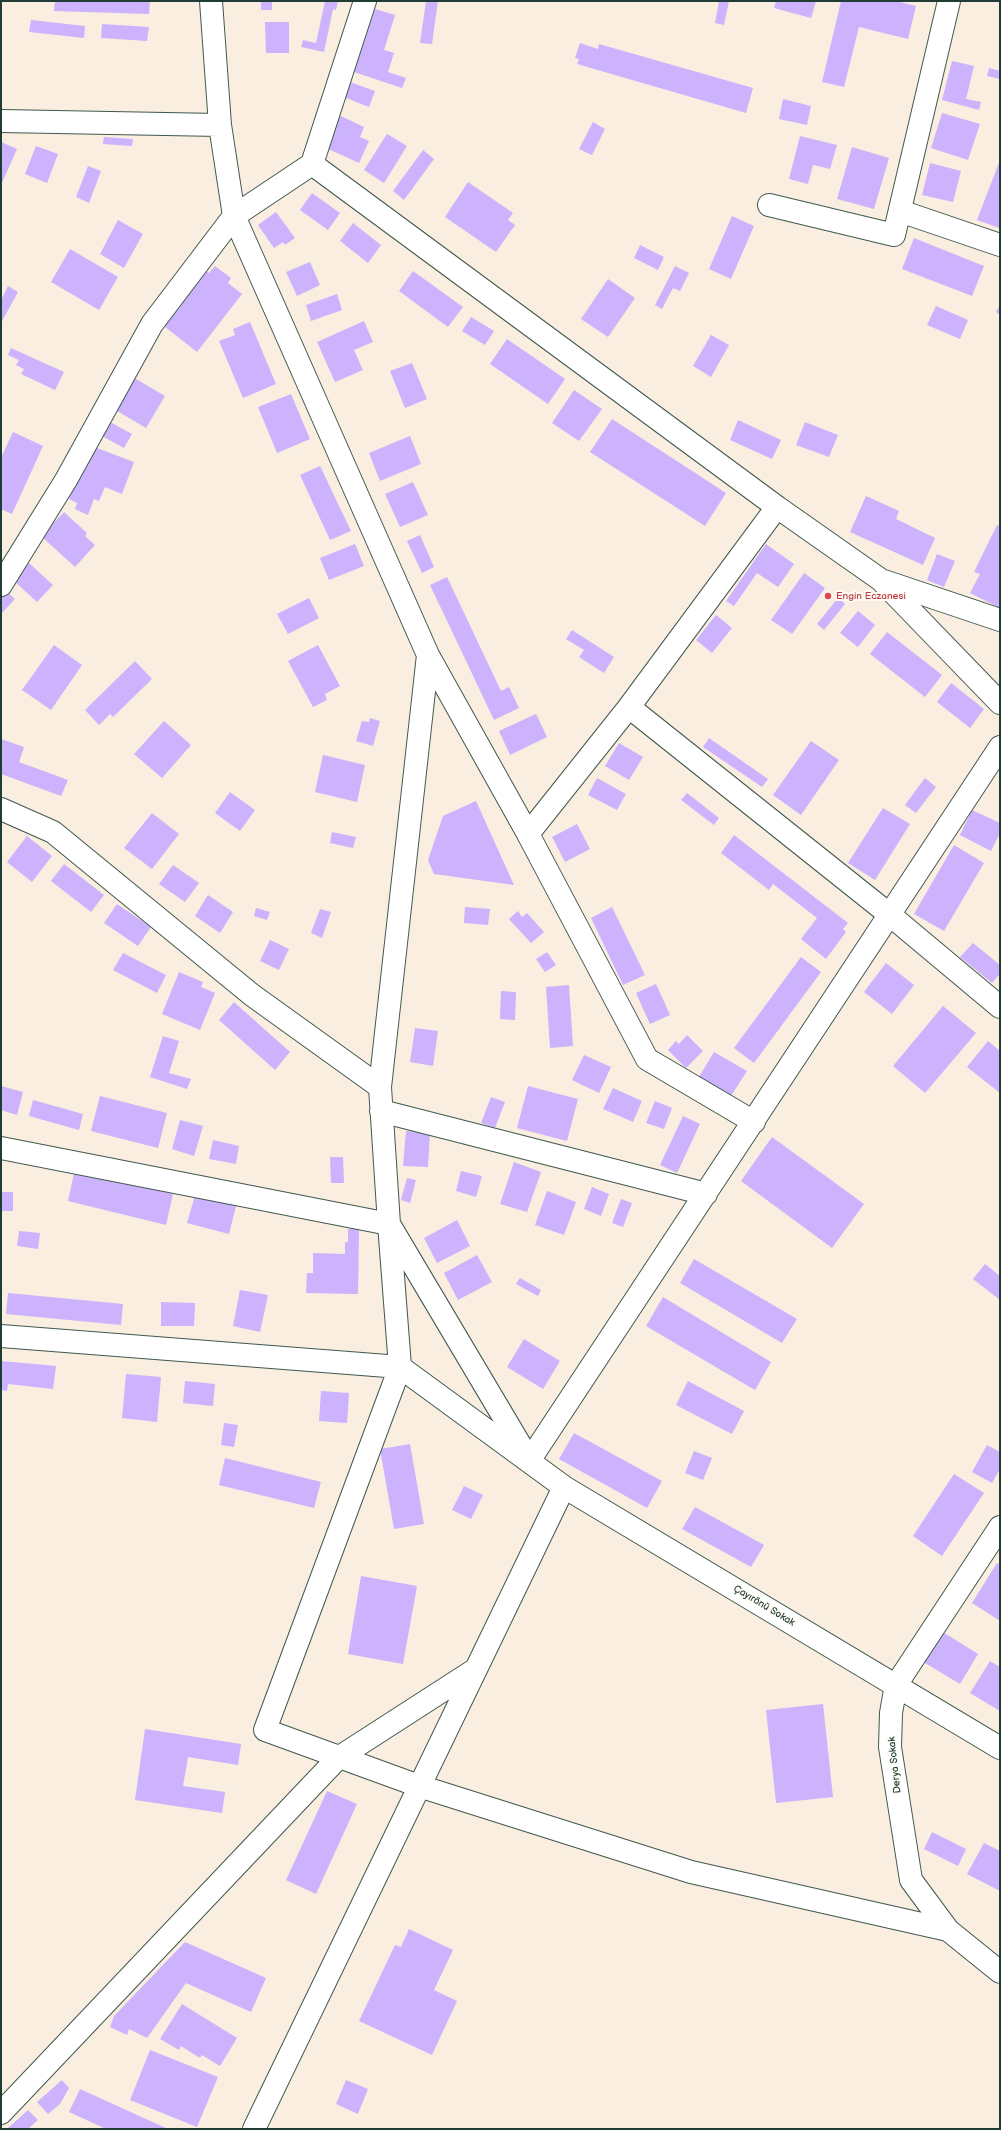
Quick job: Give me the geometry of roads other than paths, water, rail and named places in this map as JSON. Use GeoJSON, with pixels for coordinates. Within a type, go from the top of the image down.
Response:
{"type":"FeatureCollection","features":[{"type":"Feature","properties":{"kind":"street"},"geometry":{"type":"LineString","coordinates":[[211,1],[220,125],[234,216],[428,655],[528,834],[647,1059],[754,1122]]}},
{"type":"Feature","properties":{"kind":"street"},"geometry":{"type":"LineString","coordinates":[[1,585],[66,480],[152,324],[234,216],[312,164],[365,1]]}},
{"type":"Feature","properties":{"kind":"street"},"geometry":{"type":"LineString","coordinates":[[769,205],[894,235],[949,1]]}},
{"type":"Feature","properties":{"kind":"street"},"geometry":{"type":"LineString","coordinates":[[1,121],[220,125]]}},
{"type":"Feature","properties":{"kind":"street"},"geometry":{"type":"LineString","coordinates":[[312,164],[777,507],[881,580],[1000,702]]}},
{"type":"Feature","properties":{"kind":"street"},"geometry":{"type":"LineString","coordinates":[[900,211],[1000,245]]}},
{"type":"Feature","properties":{"kind":"street"},"geometry":{"type":"LineString","coordinates":[[528,834],[630,707],[777,507]]}},
{"type":"Feature","properties":{"kind":"street"},"geometry":{"type":"LineString","coordinates":[[881,580],[1000,620]]}},
{"type":"Feature","properties":{"kind":"street"},"geometry":{"type":"LineString","coordinates":[[428,655],[380,1087],[400,1367],[265,1730],[338,1758],[419,1786],[691,1872],[948,1930]]}},
{"type":"Feature","properties":{"kind":"street"},"geometry":{"type":"LineString","coordinates":[[630,707],[890,915],[1000,1007]]}},
{"type":"Feature","properties":{"kind":"street"},"geometry":{"type":"LineString","coordinates":[[1,1148],[389,1224],[529,1461],[1000,747]]}},
{"type":"Feature","properties":{"kind":"street"},"geometry":{"type":"LineString","coordinates":[[1,809],[53,832],[252,995],[380,1087]]}},
{"type":"Feature","properties":{"kind":"street"},"geometry":{"type":"LineString","coordinates":[[381,1110],[706,1194]]}},
{"type":"Feature","properties":{"kind":"street"},"geometry":{"type":"LineString","coordinates":[[1,1336],[400,1367]]}},
{"type":"Feature","properties":{"kind":"street","name":"Çayırönü Sokak"},"geometry":{"type":"LineString","coordinates":[[400,1367],[564,1487],[1000,1748]]}},
{"type":"Feature","properties":{"kind":"street"},"geometry":{"type":"LineString","coordinates":[[254,2129],[564,1487]]}},
{"type":"Feature","properties":{"kind":"street","name":"Derya Sokak"},"geometry":{"type":"LineString","coordinates":[[1000,1527],[896,1685],[891,1713],[890,1747],[911,1880],[948,1930],[1000,1972]]}},
{"type":"Feature","properties":{"kind":"street"},"geometry":{"type":"LineString","coordinates":[[1,2113],[338,1758],[476,1669]]}},
{"type":"Feature","properties":{"kind":"place","name":"Engin Eczanesi"},"geometry":{"type":"Point","coordinates":[828,596]}}]}
